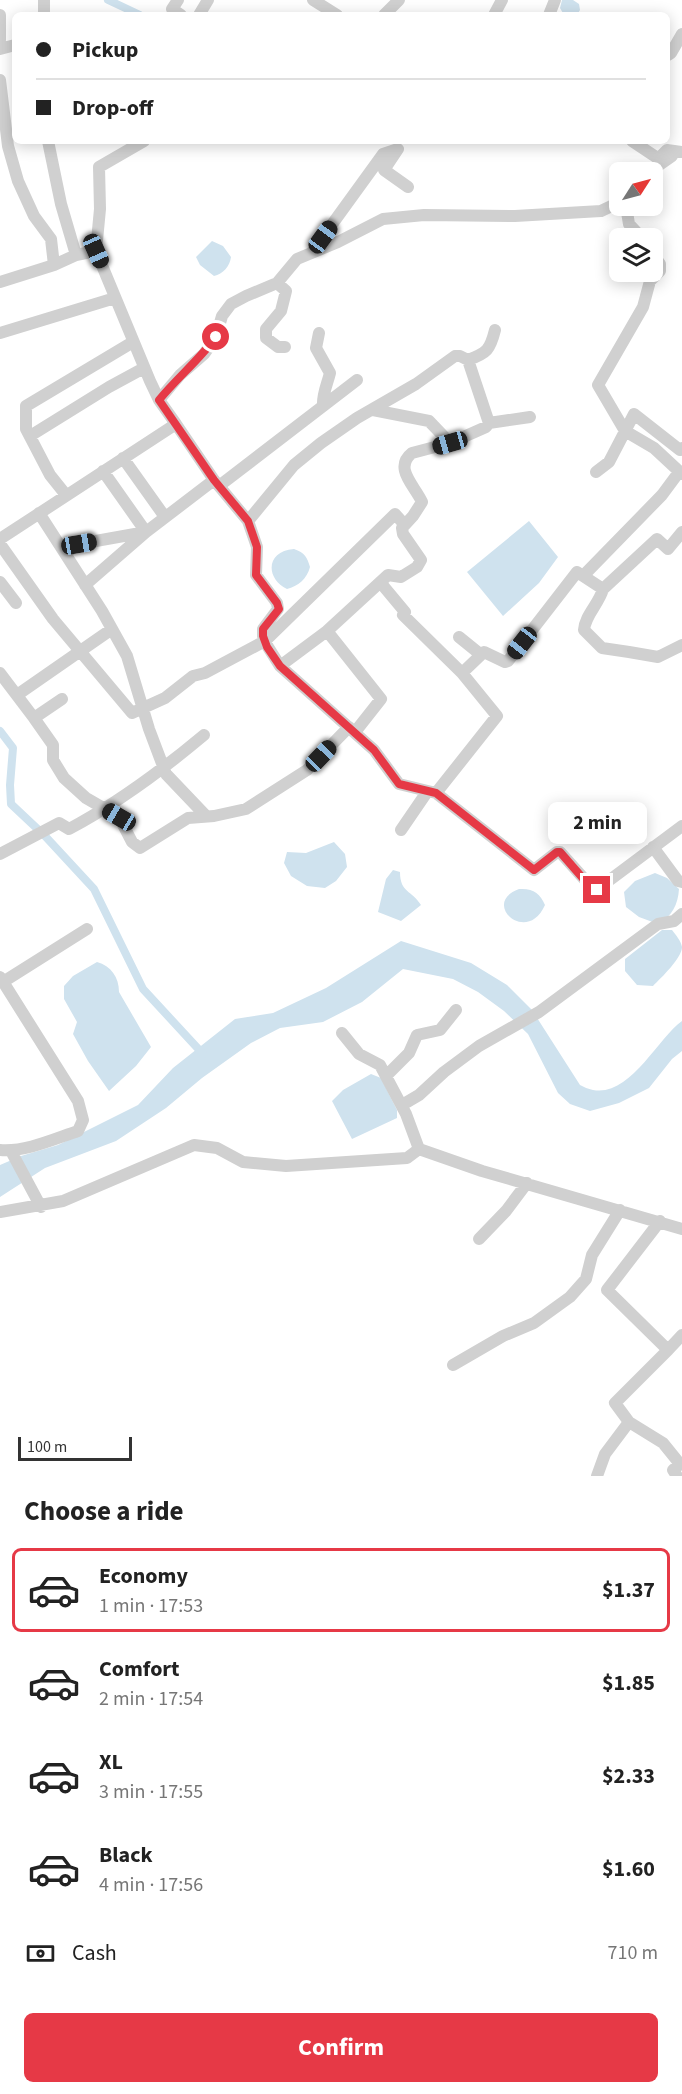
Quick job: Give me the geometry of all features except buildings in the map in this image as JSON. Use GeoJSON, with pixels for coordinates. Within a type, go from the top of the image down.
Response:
{"type":"FeatureCollection","features":[{"type":"Feature","properties":{"kind":"street"},"geometry":{"type":"LineString","coordinates":[[176,12],[172,9],[178,0]]}},
{"type":"Feature","properties":{"kind":"street"},"geometry":{"type":"LineString","coordinates":[[313,0],[332,12]]}},
{"type":"Feature","properties":{"kind":"street"},"geometry":{"type":"LineString","coordinates":[[387,12],[399,0]]}},
{"type":"Feature","properties":{"kind":"street"},"geometry":{"type":"LineString","coordinates":[[0,15],[0,40]]}},
{"type":"Feature","properties":{"kind":"street"},"geometry":{"type":"LineString","coordinates":[[670,54],[682,34]]}},
{"type":"Feature","properties":{"kind":"street"},"geometry":{"type":"LineString","coordinates":[[0,80],[6,99],[8,146],[18,181],[34,216],[51,239],[54,265]]}},
{"type":"Feature","properties":{"kind":"street"},"geometry":{"type":"LineString","coordinates":[[49,144],[61,204],[76,255]]}},
{"type":"Feature","properties":{"kind":"street"},"geometry":{"type":"LineString","coordinates":[[139,144],[99,167],[100,209],[96,251],[159,400],[217,483],[248,521],[257,547],[256,575],[279,609],[263,629],[265,641],[280,666],[374,750],[399,784],[431,793],[534,870],[560,852],[595,891],[682,826]]}},
{"type":"Feature","properties":{"kind":"street"},"geometry":{"type":"LineString","coordinates":[[311,253],[386,144]]}},
{"type":"Feature","properties":{"kind":"street"},"geometry":{"type":"LineString","coordinates":[[636,144],[656,157],[660,157],[667,150],[680,152]]}},
{"type":"Feature","properties":{"kind":"street"},"geometry":{"type":"LineString","coordinates":[[378,158],[398,149],[384,170],[408,187]]}},
{"type":"Feature","properties":{"kind":"street"},"geometry":{"type":"LineString","coordinates":[[663,163],[680,152]]}},
{"type":"Feature","properties":{"kind":"street"},"geometry":{"type":"LineString","coordinates":[[159,400],[180,375],[204,354],[216,337],[222,316],[231,304],[277,283],[297,259],[383,219],[424,215],[514,216],[602,211],[609,208]]}},
{"type":"Feature","properties":{"kind":"street"},"geometry":{"type":"LineString","coordinates":[[0,282],[54,265],[76,255],[96,251]]}},
{"type":"Feature","properties":{"kind":"street"},"geometry":{"type":"LineString","coordinates":[[583,576],[681,473],[654,448],[625,431],[598,385],[643,306],[650,282]]}},
{"type":"Feature","properties":{"kind":"street"},"geometry":{"type":"LineString","coordinates":[[277,283],[286,291],[281,311],[266,329],[266,338],[278,347],[285,347]]}},
{"type":"Feature","properties":{"kind":"street"},"geometry":{"type":"LineString","coordinates":[[0,333],[115,298]]}},
{"type":"Feature","properties":{"kind":"street"},"geometry":{"type":"LineString","coordinates":[[468,360],[483,355],[492,344],[495,330]]}},
{"type":"Feature","properties":{"kind":"street"},"geometry":{"type":"LineString","coordinates":[[319,333],[316,348],[330,373],[322,397],[323,406]]}},
{"type":"Feature","properties":{"kind":"street"},"geometry":{"type":"LineString","coordinates":[[66,495],[50,475],[26,429],[26,406],[133,342]]}},
{"type":"Feature","properties":{"kind":"street"},"geometry":{"type":"LineString","coordinates":[[248,521],[294,465],[321,443],[416,384],[455,356],[468,360],[489,423]]}},
{"type":"Feature","properties":{"kind":"street"},"geometry":{"type":"LineString","coordinates":[[30,436],[144,368]]}},
{"type":"Feature","properties":{"kind":"street"},"geometry":{"type":"LineString","coordinates":[[85,585],[165,517],[217,483],[357,380]]}},
{"type":"Feature","properties":{"kind":"street"},"geometry":{"type":"LineString","coordinates":[[373,410],[429,421],[450,443]]}},
{"type":"Feature","properties":{"kind":"street"},"geometry":{"type":"LineString","coordinates":[[596,472],[609,462],[634,414],[680,450],[682,448]]}},
{"type":"Feature","properties":{"kind":"street"},"geometry":{"type":"LineString","coordinates":[[280,666],[327,631],[390,574],[401,577],[417,567],[421,560],[403,534],[402,528],[422,502],[404,470],[405,462],[412,453],[450,443],[486,427],[489,423],[530,417]]}},
{"type":"Feature","properties":{"kind":"street"},"geometry":{"type":"LineString","coordinates":[[176,424],[1,537],[53,620],[132,713],[165,698],[193,676],[205,673],[265,641],[395,514],[404,524]]}},
{"type":"Feature","properties":{"kind":"street"},"geometry":{"type":"LineString","coordinates":[[123,458],[165,517]]}},
{"type":"Feature","properties":{"kind":"street"},"geometry":{"type":"LineString","coordinates":[[103,471],[146,532]]}},
{"type":"Feature","properties":{"kind":"street"},"geometry":{"type":"LineString","coordinates":[[39,513],[127,656],[166,774],[206,816]]}},
{"type":"Feature","properties":{"kind":"street"},"geometry":{"type":"LineString","coordinates":[[65,553],[79,544],[146,532]]}},
{"type":"Feature","properties":{"kind":"street"},"geometry":{"type":"LineString","coordinates":[[682,532],[668,549],[657,539],[603,589],[601,598],[584,623],[584,630],[602,648],[658,657],[682,645]]}},
{"type":"Feature","properties":{"kind":"street"},"geometry":{"type":"LineString","coordinates":[[462,673],[480,654],[486,652],[505,663],[508,661],[577,572],[603,589]]}},
{"type":"Feature","properties":{"kind":"street"},"geometry":{"type":"LineString","coordinates":[[0,582],[16,603]]}},
{"type":"Feature","properties":{"kind":"street"},"geometry":{"type":"LineString","coordinates":[[381,582],[405,612],[403,615],[462,673],[497,716],[401,830]]}},
{"type":"Feature","properties":{"kind":"street"},"geometry":{"type":"LineString","coordinates":[[17,695],[112,629]]}},
{"type":"Feature","properties":{"kind":"street"},"geometry":{"type":"LineString","coordinates":[[0,673],[53,745],[53,760],[64,778],[86,798],[119,817],[132,842],[140,848],[188,818],[246,809],[307,770],[352,730],[381,699],[327,631]]}},
{"type":"Feature","properties":{"kind":"street"},"geometry":{"type":"LineString","coordinates":[[459,637],[480,654]]}},
{"type":"Feature","properties":{"kind":"street"},"geometry":{"type":"LineString","coordinates":[[34,718],[62,699]]}},
{"type":"Feature","properties":{"kind":"street"},"geometry":{"type":"LineString","coordinates":[[0,854],[59,823],[69,829],[106,809],[164,768],[204,735]]}},
{"type":"Feature","properties":{"kind":"street"},"geometry":{"type":"LineString","coordinates":[[653,847],[678,881],[682,882]]}},
{"type":"Feature","properties":{"kind":"street"},"geometry":{"type":"LineString","coordinates":[[402,1105],[419,1095],[444,1072],[479,1046],[539,1012],[658,924],[674,921],[682,914]]}},
{"type":"Feature","properties":{"kind":"street"},"geometry":{"type":"LineString","coordinates":[[41,1207],[9,1153],[78,1131],[83,1120],[78,1101],[2,979],[87,929]]}},
{"type":"Feature","properties":{"kind":"street"},"geometry":{"type":"LineString","coordinates":[[386,1076],[409,1053],[417,1035],[440,1030],[456,1010]]}},
{"type":"Feature","properties":{"kind":"street"},"geometry":{"type":"LineString","coordinates":[[342,1033],[360,1054],[380,1065],[402,1105],[419,1149]]}},
{"type":"Feature","properties":{"kind":"street"},"geometry":{"type":"LineString","coordinates":[[0,1212],[41,1207],[63,1201],[194,1145],[216,1148],[243,1162],[286,1166],[407,1158],[419,1149]]}},
{"type":"Feature","properties":{"kind":"street"},"geometry":{"type":"LineString","coordinates":[[419,1149],[682,1228]]}},
{"type":"Feature","properties":{"kind":"street"},"geometry":{"type":"LineString","coordinates":[[479,1239],[527,1183]]}},
{"type":"Feature","properties":{"kind":"street"},"geometry":{"type":"LineString","coordinates":[[453,1365],[503,1336],[534,1323],[570,1297],[586,1279],[592,1256],[620,1210]]}},
{"type":"Feature","properties":{"kind":"street"},"geometry":{"type":"LineString","coordinates":[[660,1221],[607,1290],[668,1350]]}},
{"type":"Feature","properties":{"kind":"street"},"geometry":{"type":"LineString","coordinates":[[677,1476],[673,1470],[680,1464],[663,1443],[629,1422],[615,1403],[682,1335]]}},
{"type":"Feature","properties":{"kind":"street"},"geometry":{"type":"LineString","coordinates":[[597,1476],[605,1454],[629,1422]]}},
{"type":"Feature","properties":{"kind":"water"},"geometry":{"type":"Polygon","coordinates":[[[562,0],[573,0],[579,4],[580,10],[579,12],[562,12],[560,8],[562,0]]]}},
{"type":"Feature","properties":{"kind":"water"},"geometry":{"type":"Polygon","coordinates":[[[212,241],[223,246],[231,257],[226,269],[214,276],[200,265],[196,257],[212,241]]]}},
{"type":"Feature","properties":{"kind":"water"},"geometry":{"type":"Polygon","coordinates":[[[529,521],[558,557],[539,583],[503,616],[467,572],[529,521]]]}},
{"type":"Feature","properties":{"kind":"water"},"geometry":{"type":"Polygon","coordinates":[[[294,549],[305,556],[310,567],[307,575],[301,581],[287,589],[275,578],[272,566],[278,555],[294,549]]]}},
{"type":"Feature","properties":{"kind":"water"},"geometry":{"type":"Polygon","coordinates":[[[334,842],[345,854],[347,867],[336,881],[325,888],[307,886],[291,876],[284,863],[287,852],[306,853],[334,842]]]}},
{"type":"Feature","properties":{"kind":"water"},"geometry":{"type":"Polygon","coordinates":[[[393,870],[400,872],[404,888],[421,905],[401,921],[378,912],[386,879],[393,870]]]}},
{"type":"Feature","properties":{"kind":"water"},"geometry":{"type":"Polygon","coordinates":[[[655,873],[667,878],[679,889],[673,909],[658,924],[639,917],[626,907],[624,892],[635,881],[655,873]]]}},
{"type":"Feature","properties":{"kind":"water"},"geometry":{"type":"Polygon","coordinates":[[[519,889],[535,892],[545,905],[537,917],[528,922],[519,922],[505,911],[504,903],[508,895],[519,889]]]}},
{"type":"Feature","properties":{"kind":"water"},"geometry":{"type":"Polygon","coordinates":[[[662,930],[672,930],[678,938],[682,947],[679,957],[653,986],[637,985],[625,971],[625,959],[662,930]]]}},
{"type":"Feature","properties":{"kind":"water"},"geometry":{"type":"Polygon","coordinates":[[[401,941],[471,963],[507,985],[532,1010],[580,1085],[586,1088],[606,1090],[619,1085],[642,1065],[682,1021],[682,1051],[672,1059],[649,1088],[619,1103],[590,1111],[570,1104],[558,1093],[528,1034],[504,1011],[478,992],[453,979],[403,969],[362,1002],[323,1022],[280,1028],[251,1043],[202,1078],[166,1108],[116,1141],[45,1168],[0,1197],[0,1165],[58,1145],[138,1105],[173,1068],[235,1019],[273,1013],[326,988],[401,941]]]}},
{"type":"Feature","properties":{"kind":"water"},"geometry":{"type":"Polygon","coordinates":[[[97,962],[106,966],[113,973],[118,982],[119,992],[151,1047],[136,1066],[109,1091],[73,1034],[77,1022],[64,999],[64,986],[73,976],[97,962]]]}},
{"type":"Feature","properties":{"kind":"water"},"geometry":{"type":"Polygon","coordinates":[[[371,1074],[381,1078],[397,1110],[397,1118],[352,1139],[332,1101],[343,1090],[371,1074]]]}},
{"type":"Feature","properties":{"kind":"waterway"},"geometry":{"type":"LineString","coordinates":[[108,0],[134,12]]}},
{"type":"Feature","properties":{"kind":"waterway"},"geometry":{"type":"LineString","coordinates":[[0,731],[13,748],[11,804],[45,836],[94,889],[143,989],[203,1054]]}},
{"type":"Feature","properties":{"kind":"route"},"geometry":{"type":"LineString","coordinates":[[216,337],[204,354],[180,375],[159,400],[214,480],[248,521],[257,547],[256,575],[279,609],[263,629],[263,636],[267,647],[280,666],[374,750],[399,784],[436,793],[534,870],[558,851],[560,852],[594,891],[597,890]]}}]}
